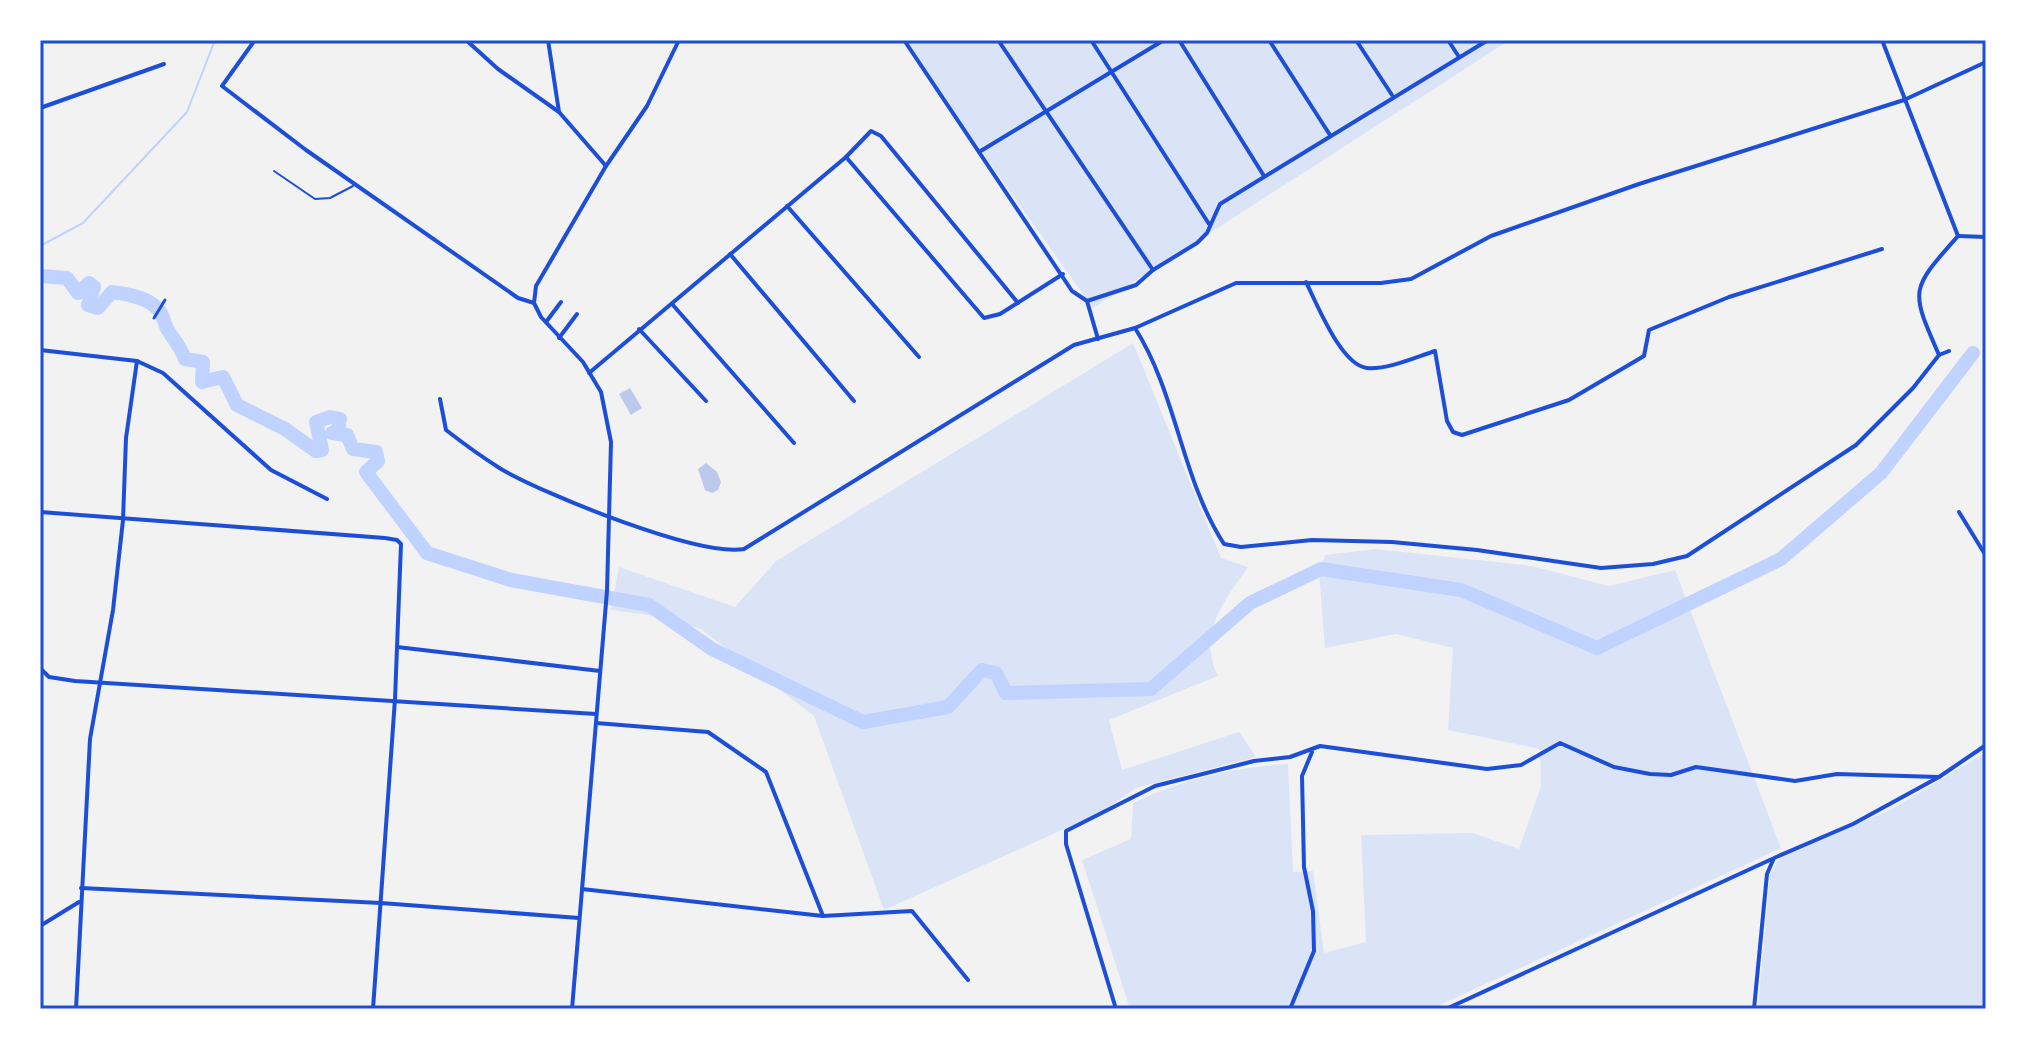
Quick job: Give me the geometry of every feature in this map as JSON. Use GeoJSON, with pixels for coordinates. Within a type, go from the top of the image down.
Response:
{"type":"FeatureCollection","features":[{"type":"Feature","properties":{"kind":"street"},"geometry":{"type":"LineString","coordinates":[[255,40],[222,86],[518,298],[534,303],[589,373],[605,402],[611,442],[607,591],[572,1009]]}},
{"type":"Feature","properties":{"kind":"street"},"geometry":{"type":"LineString","coordinates":[[466,40],[498,69],[559,112],[606,166]]}},
{"type":"Feature","properties":{"kind":"street"},"geometry":{"type":"LineString","coordinates":[[548,40],[559,112]]}},
{"type":"Feature","properties":{"kind":"street"},"geometry":{"type":"LineString","coordinates":[[534,303],[539,276],[606,166],[647,106],[679,40]]}},
{"type":"Feature","properties":{"kind":"street"},"geometry":{"type":"LineString","coordinates":[[904,40],[1072,291],[1087,301],[1098,339]]}},
{"type":"Feature","properties":{"kind":"street"},"geometry":{"type":"LineString","coordinates":[[998,40],[1153,270]]}},
{"type":"Feature","properties":{"kind":"street"},"geometry":{"type":"LineString","coordinates":[[1091,40],[1209,224]]}},
{"type":"Feature","properties":{"kind":"street"},"geometry":{"type":"LineString","coordinates":[[979,152],[1164,40]]}},
{"type":"Feature","properties":{"kind":"street"},"geometry":{"type":"LineString","coordinates":[[1179,40],[1264,176]]}},
{"type":"Feature","properties":{"kind":"street"},"geometry":{"type":"LineString","coordinates":[[1269,40],[1330,135]]}},
{"type":"Feature","properties":{"kind":"street"},"geometry":{"type":"LineString","coordinates":[[1356,40],[1393,96]]}},
{"type":"Feature","properties":{"kind":"street"},"geometry":{"type":"LineString","coordinates":[[1448,40],[1459,57]]}},
{"type":"Feature","properties":{"kind":"street"},"geometry":{"type":"LineString","coordinates":[[1087,301],[1136,285],[1153,270],[1197,243],[1207,233],[1220,204],[1488,40]]}},
{"type":"Feature","properties":{"kind":"street"},"geometry":{"type":"LineString","coordinates":[[1882,40],[1958,236]]}},
{"type":"Feature","properties":{"kind":"street"},"geometry":{"type":"LineString","coordinates":[[440,399],[446,430],[470,449],[536,486],[678,538],[716,548],[744,549],[1074,345],[1135,328],[1236,283],[1381,283],[1411,279],[1491,236],[1639,184],[1904,100],[1986,62]]}},
{"type":"Feature","properties":{"kind":"street"},"geometry":{"type":"LineString","coordinates":[[40,108],[164,64]]}},
{"type":"Feature","properties":{"kind":"street"},"geometry":{"type":"LineString","coordinates":[[589,373],[846,157],[871,131],[881,136],[1018,303]]}},
{"type":"Feature","properties":{"kind":"street"},"geometry":{"type":"LineString","coordinates":[[846,157],[980,316],[994,317],[1063,274]]}},
{"type":"Feature","properties":{"kind":"street"},"geometry":{"type":"LineString","coordinates":[[787,206],[919,357]]}},
{"type":"Feature","properties":{"kind":"street"},"geometry":{"type":"LineString","coordinates":[[1958,236],[1986,237]]}},
{"type":"Feature","properties":{"kind":"street"},"geometry":{"type":"LineString","coordinates":[[1939,355],[1917,305],[1918,287],[1958,236]]}},
{"type":"Feature","properties":{"kind":"street"},"geometry":{"type":"LineString","coordinates":[[1306,282],[1336,341],[1357,366],[1370,369],[1435,351],[1447,421],[1453,432],[1462,435],[1569,400],[1644,356],[1649,330],[1729,297],[1882,249]]}},
{"type":"Feature","properties":{"kind":"street"},"geometry":{"type":"LineString","coordinates":[[730,254],[854,401]]}},
{"type":"Feature","properties":{"kind":"street"},"geometry":{"type":"LineString","coordinates":[[154,318],[165,300]]}},
{"type":"Feature","properties":{"kind":"street"},"geometry":{"type":"LineString","coordinates":[[546,322],[561,302]]}},
{"type":"Feature","properties":{"kind":"street"},"geometry":{"type":"LineString","coordinates":[[672,304],[794,443]]}},
{"type":"Feature","properties":{"kind":"street"},"geometry":{"type":"LineString","coordinates":[[559,338],[577,314]]}},
{"type":"Feature","properties":{"kind":"street"},"geometry":{"type":"LineString","coordinates":[[1135,328],[1167,392],[1176,433],[1224,544],[1241,547],[1312,540],[1392,542],[1477,550],[1601,568],[1653,564],[1687,556],[1729,532],[1856,445],[1913,388],[1939,355],[1949,351]]}},
{"type":"Feature","properties":{"kind":"street"},"geometry":{"type":"LineString","coordinates":[[639,329],[706,401]]}},
{"type":"Feature","properties":{"kind":"street"},"geometry":{"type":"LineString","coordinates":[[40,350],[137,361],[163,373],[271,470],[327,499]]}},
{"type":"Feature","properties":{"kind":"street"},"geometry":{"type":"LineString","coordinates":[[76,1009],[90,739],[113,610],[123,520],[126,438],[137,361]]}},
{"type":"Feature","properties":{"kind":"street"},"geometry":{"type":"LineString","coordinates":[[40,512],[385,538],[401,544],[395,699],[373,1009]]}},
{"type":"Feature","properties":{"kind":"street"},"geometry":{"type":"LineString","coordinates":[[1959,512],[1986,556]]}},
{"type":"Feature","properties":{"kind":"street"},"geometry":{"type":"LineString","coordinates":[[397,647],[600,671]]}},
{"type":"Feature","properties":{"kind":"street"},"geometry":{"type":"LineString","coordinates":[[40,668],[49,677],[99,682],[596,714]]}},
{"type":"Feature","properties":{"kind":"street"},"geometry":{"type":"LineString","coordinates":[[595,723],[708,732],[766,772],[823,916]]}},
{"type":"Feature","properties":{"kind":"street"},"geometry":{"type":"LineString","coordinates":[[1116,1009],[1066,844],[1066,831],[1155,786],[1254,761],[1312,752],[1320,746],[1487,769],[1521,765],[1560,743],[1614,767],[1650,774],[1671,775],[1696,767],[1795,781],[1837,774],[1939,777]]}},
{"type":"Feature","properties":{"kind":"street"},"geometry":{"type":"LineString","coordinates":[[1446,1009],[1853,824],[1939,777],[1986,745]]}},
{"type":"Feature","properties":{"kind":"street"},"geometry":{"type":"LineString","coordinates":[[1290,1009],[1314,951],[1313,911],[1304,867],[1302,776],[1312,752]]}},
{"type":"Feature","properties":{"kind":"street"},"geometry":{"type":"LineString","coordinates":[[1754,1009],[1767,874],[1774,858]]}},
{"type":"Feature","properties":{"kind":"street"},"geometry":{"type":"LineString","coordinates":[[81,888],[381,903],[579,918]]}},
{"type":"Feature","properties":{"kind":"street"},"geometry":{"type":"LineString","coordinates":[[582,889],[823,916],[912,911],[968,980]]}},
{"type":"Feature","properties":{"kind":"street"},"geometry":{"type":"LineString","coordinates":[[40,926],[80,902]]}},
{"type":"Feature","properties":{"kind":"lane"},"geometry":{"type":"LineString","coordinates":[[274,171],[315,199],[326,199],[360,186]]}},
{"type":"Feature","properties":{"kind":"shaded area"},"geometry":{"type":"Polygon","coordinates":[[[902,40],[1510,40],[1093,308],[902,40]]]}},
{"type":"Feature","properties":{"kind":"shaded area"},"geometry":{"type":"Polygon","coordinates":[[[1133,343],[1221,558],[1248,567],[1222,606],[1212,632],[1210,646],[1218,676],[1109,720],[1122,770],[1239,732],[1256,757],[1136,788],[1100,813],[884,910],[814,716],[701,629],[655,616],[611,610],[619,567],[735,607],[776,561],[1133,343]]]}},
{"type":"Feature","properties":{"kind":"shaded area"},"geometry":{"type":"Polygon","coordinates":[[[1376,549],[1532,566],[1609,586],[1675,570],[1781,848],[1431,1009],[1130,1009],[1082,860],[1131,839],[1133,803],[1170,787],[1248,768],[1288,764],[1293,872],[1313,871],[1324,953],[1366,942],[1361,835],[1473,833],[1519,849],[1541,786],[1540,749],[1448,730],[1453,648],[1396,634],[1325,648],[1319,573],[1325,555],[1376,549]]]}},
{"type":"Feature","properties":{"kind":"shaded area"},"geometry":{"type":"Polygon","coordinates":[[[1986,752],[1986,1009],[1758,1009],[1770,874],[1779,859],[1894,808],[1986,752]]]}},
{"type":"Feature","properties":{"kind":"building"},"geometry":{"type":"Polygon","coordinates":[[[630,388],[642,408],[631,415],[619,394],[630,388]]]}},
{"type":"Feature","properties":{"kind":"building"},"geometry":{"type":"Polygon","coordinates":[[[706,463],[717,472],[721,482],[718,490],[712,493],[705,490],[698,469],[706,463]]]}},
{"type":"Feature","properties":{"kind":"waterway"},"geometry":{"type":"LineString","coordinates":[[40,246],[83,223],[187,112],[215,40]]}},
{"type":"Feature","properties":{"kind":"waterway"},"geometry":{"type":"LineString","coordinates":[[40,276],[67,278],[78,293],[89,283],[94,287],[88,305],[98,308],[112,292],[140,298],[153,305],[162,315],[185,359],[203,362],[202,382],[223,377],[237,405],[285,429],[316,451],[322,450],[316,422],[330,417],[340,419],[338,430],[332,433],[347,435],[353,449],[376,452],[378,461],[366,472],[427,553],[511,580],[649,605],[712,649],[863,722],[948,707],[982,670],[996,673],[1006,693],[1151,689],[1250,603],[1321,569],[1461,590],[1597,648],[1781,559],[1881,473],[1973,353]]}}]}
